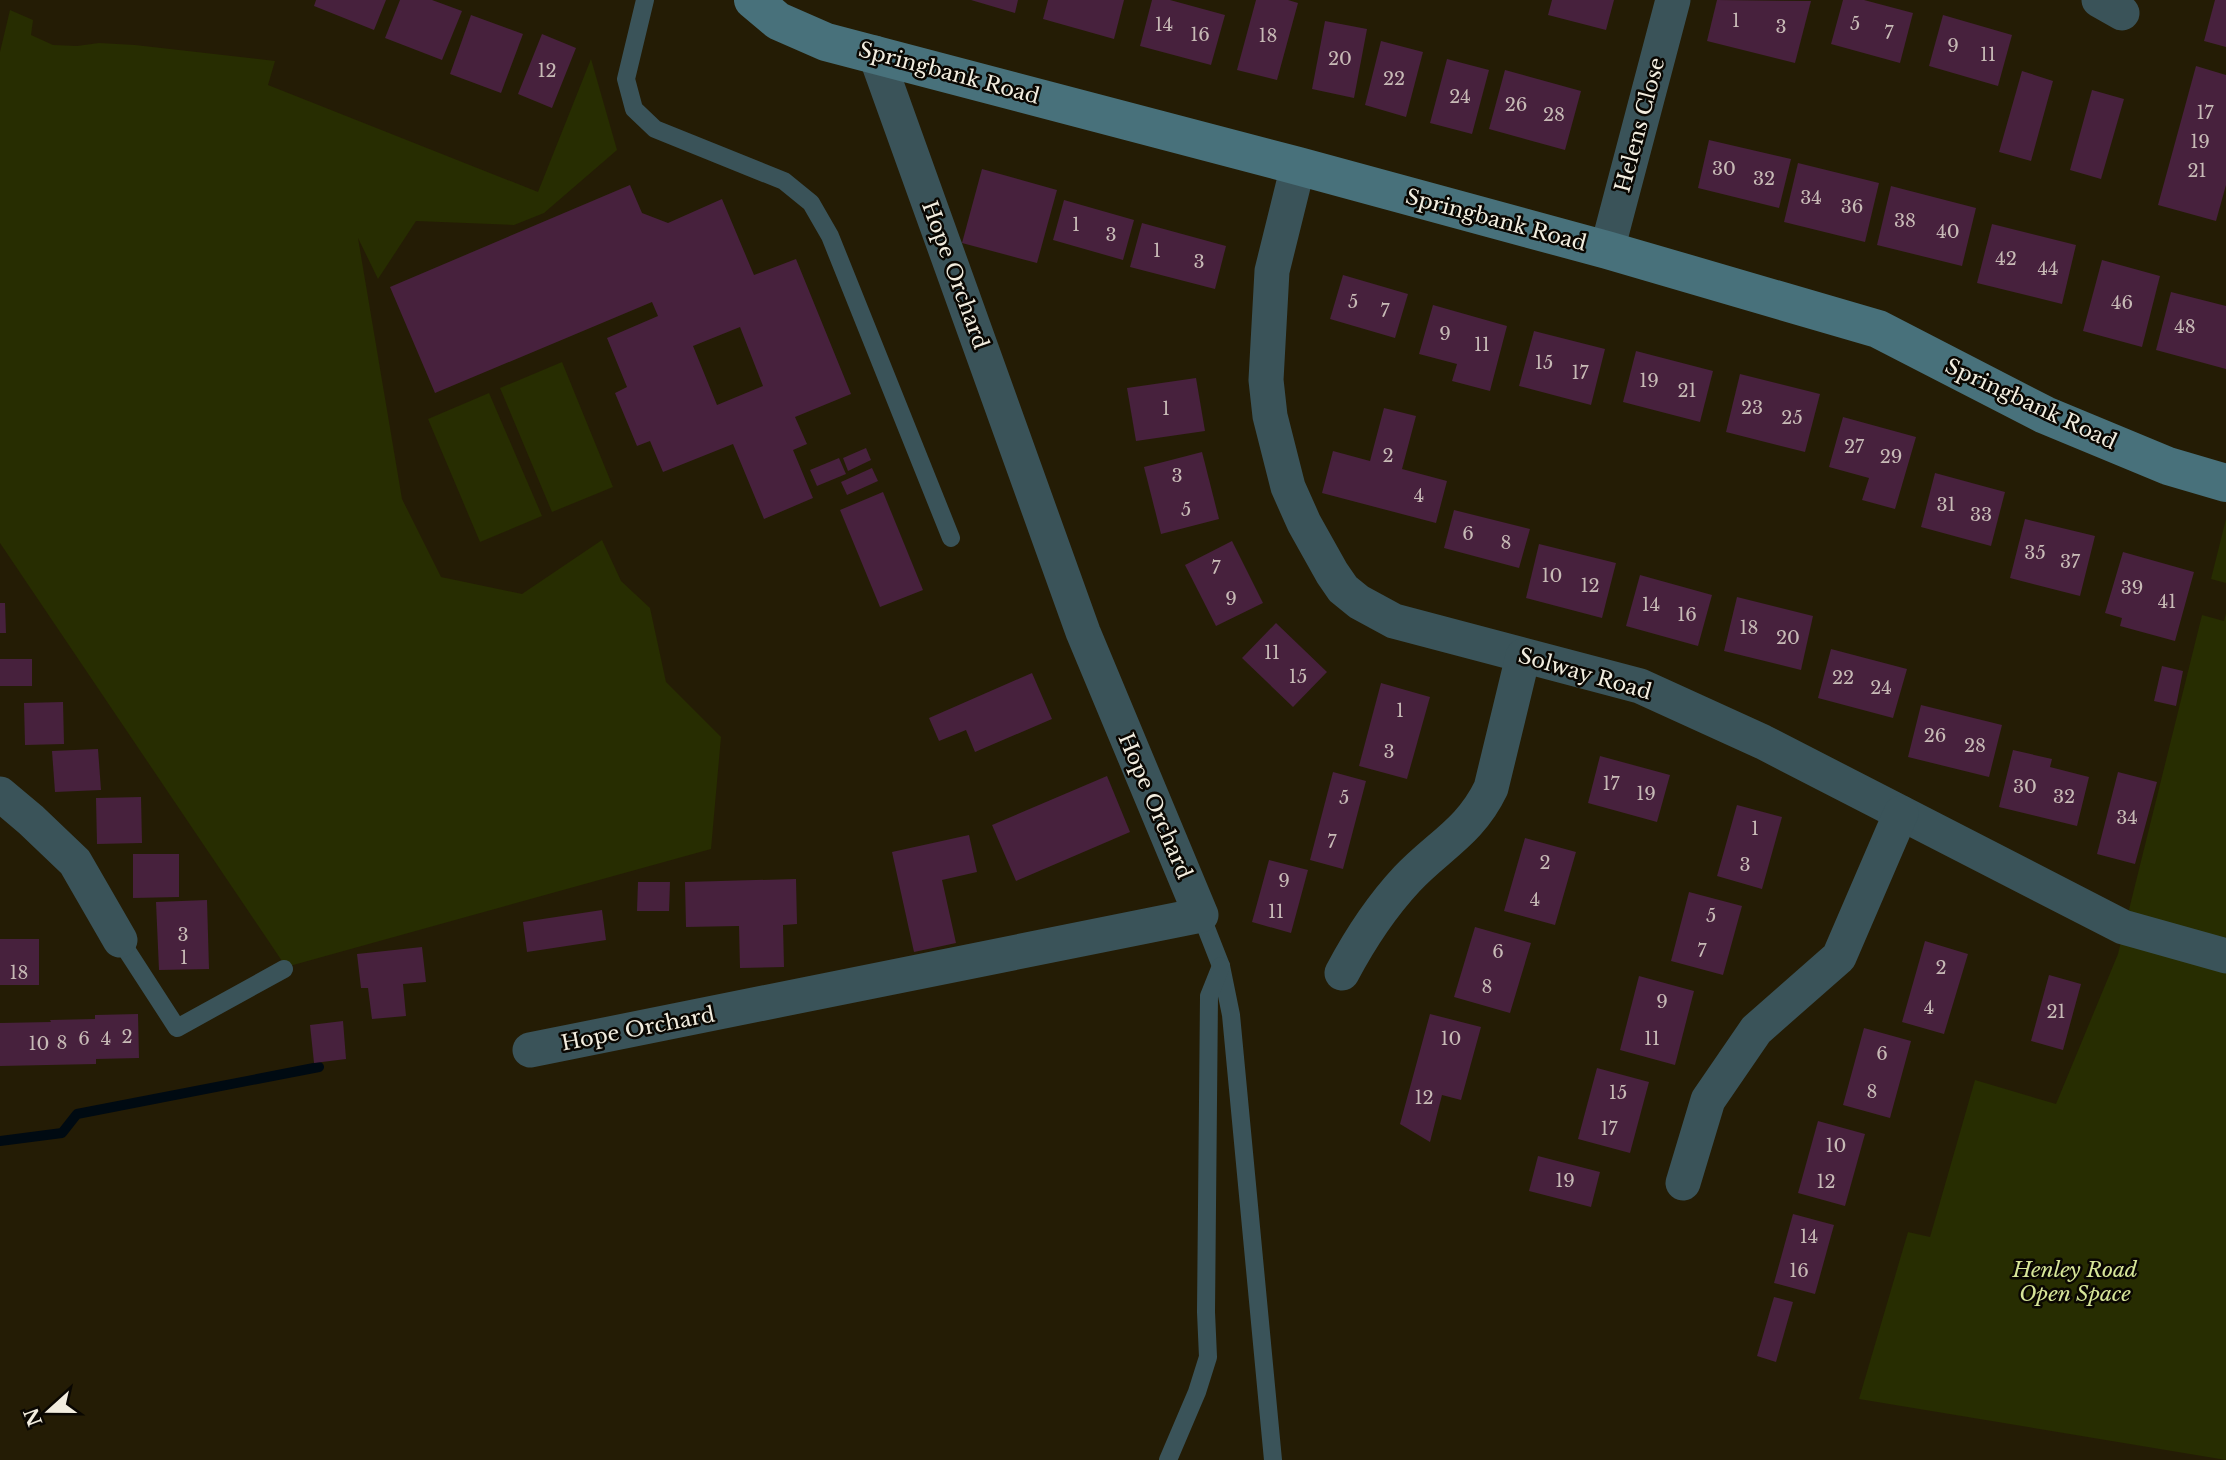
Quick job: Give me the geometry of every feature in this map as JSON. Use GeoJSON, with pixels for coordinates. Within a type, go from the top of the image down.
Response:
{"type":"FeatureCollection","features":[{"type":"Feature","properties":{"kind":"street","name":"Springbank Road"},"geometry":{"type":"LineString","coordinates":[[753,0],[778,21],[826,42],[1608,250],[1878,328],[2045,415],[2168,466],[2226,483]]}},
{"type":"Feature","properties":{"kind":"street","name":"Helens Close"},"geometry":{"type":"LineString","coordinates":[[1608,250],[1673,0]]}},
{"type":"Feature","properties":{"kind":"street","name":"Hope Orchard"},"geometry":{"type":"LineString","coordinates":[[530,1050],[1201,915],[1083,632],[875,53]]}},
{"type":"Feature","properties":{"kind":"street","name":"Solway Road"},"geometry":{"type":"LineString","coordinates":[[1298,166],[1272,271],[1266,380],[1270,416],[1289,487],[1304,523],[1343,589],[1376,613],[1394,621],[1640,686],[1763,742],[2123,927],[2226,956]]}},
{"type":"Feature","properties":{"kind":"street"},"geometry":{"type":"LineString","coordinates":[[1342,973],[1360,939],[1382,907],[1408,878],[1471,822],[1482,806],[1491,788],[1523,656]]}},
{"type":"Feature","properties":{"kind":"street"},"geometry":{"type":"LineString","coordinates":[[0,794],[75,862],[120,940]]}},
{"type":"Feature","properties":{"kind":"street"},"geometry":{"type":"LineString","coordinates":[[1683,1183],[1708,1100],[1756,1030],[1839,957],[1901,813]]}},
{"type":"Feature","properties":{"kind":"lane"},"geometry":{"type":"LineString","coordinates":[[645,0],[626,79],[634,109],[655,129],[784,181],[811,203],[830,236],[951,537]]}},
{"type":"Feature","properties":{"kind":"lane"},"geometry":{"type":"LineString","coordinates":[[1201,915],[1221,965],[1231,1015],[1273,1460]]}},
{"type":"Feature","properties":{"kind":"lane"},"geometry":{"type":"LineString","coordinates":[[120,940],[177,1028],[284,969]]}},
{"type":"Feature","properties":{"kind":"lane"},"geometry":{"type":"LineString","coordinates":[[1168,1460],[1209,1357],[1206,1312],[1209,996],[1221,965]]}},
{"type":"Feature","properties":{"kind":"green space"},"geometry":{"type":"Polygon","coordinates":[[[10,10],[33,20],[31,35],[53,45],[135,45],[275,61],[268,85],[538,192],[591,59],[617,150],[544,213],[514,225],[416,221],[378,279],[358,238],[402,499],[441,577],[522,594],[602,540],[621,581],[650,608],[666,682],[721,737],[711,849],[286,967],[0,543],[0,52],[10,10]]]}},
{"type":"Feature","properties":{"kind":"green space"},"geometry":{"type":"Polygon","coordinates":[[[562,362],[613,487],[552,512],[500,388],[562,362]]]}},
{"type":"Feature","properties":{"kind":"green space"},"geometry":{"type":"Polygon","coordinates":[[[489,393],[542,516],[480,542],[428,419],[489,393]]]}},
{"type":"Feature","properties":{"kind":"green space"},"geometry":{"type":"Polygon","coordinates":[[[2226,519],[2226,583],[2211,579],[2226,519]]]}},
{"type":"Feature","properties":{"kind":"green space","name":"Henley Road Open Space"},"geometry":{"type":"Polygon","coordinates":[[[2226,613],[2226,1460],[1859,1399],[1908,1232],[1930,1237],[1975,1080],[2056,1104],[2118,954],[2202,615],[2224,621],[2226,613]]]}},
{"type":"Feature","properties":{"kind":"building"},"geometry":{"type":"Polygon","coordinates":[[[316,0],[386,0],[374,30],[314,6],[316,0]]]}},
{"type":"Feature","properties":{"kind":"building"},"geometry":{"type":"Polygon","coordinates":[[[400,0],[432,0],[462,11],[442,60],[385,38],[400,0]]]}},
{"type":"Feature","properties":{"kind":"building"},"geometry":{"type":"Polygon","coordinates":[[[971,0],[1018,0],[1015,13],[971,0]]]}},
{"type":"Feature","properties":{"kind":"building"},"geometry":{"type":"Polygon","coordinates":[[[1048,0],[1124,0],[1114,39],[1043,19],[1048,0]]]}},
{"type":"Feature","properties":{"kind":"building"},"geometry":{"type":"Polygon","coordinates":[[[1152,0],[1170,0],[1225,15],[1211,65],[1140,46],[1152,0]]]}},
{"type":"Feature","properties":{"kind":"building"},"geometry":{"type":"Polygon","coordinates":[[[1256,0],[1288,0],[1298,3],[1277,80],[1237,70],[1256,0]]]}},
{"type":"Feature","properties":{"kind":"building"},"geometry":{"type":"Polygon","coordinates":[[[1552,0],[1614,0],[1606,30],[1548,15],[1552,0]]]}},
{"type":"Feature","properties":{"kind":"building"},"geometry":{"type":"Polygon","coordinates":[[[1717,0],[1811,1],[1795,63],[1707,41],[1717,0]]]}},
{"type":"Feature","properties":{"kind":"building"},"geometry":{"type":"Polygon","coordinates":[[[1843,0],[1864,0],[1913,13],[1900,63],[1831,44],[1843,0]]]}},
{"type":"Feature","properties":{"kind":"building"},"geometry":{"type":"Polygon","coordinates":[[[2215,0],[2226,0],[2226,47],[2204,41],[2215,0]]]}},
{"type":"Feature","properties":{"kind":"building"},"geometry":{"type":"Polygon","coordinates":[[[471,15],[523,34],[501,93],[450,74],[471,15]]]}},
{"type":"Feature","properties":{"kind":"building"},"geometry":{"type":"Polygon","coordinates":[[[1943,15],[2012,35],[1998,86],[1929,66],[1943,15]]]}},
{"type":"Feature","properties":{"kind":"building"},"geometry":{"type":"Polygon","coordinates":[[[1325,21],[1367,29],[1354,98],[1312,89],[1325,21]]]}},
{"type":"Feature","properties":{"kind":"building"},"geometry":{"type":"Polygon","coordinates":[[[542,34],[576,48],[552,108],[518,94],[542,34]]]}},
{"type":"Feature","properties":{"kind":"building"},"geometry":{"type":"Polygon","coordinates":[[[1381,41],[1423,52],[1406,117],[1365,105],[1381,41]]]}},
{"type":"Feature","properties":{"kind":"building"},"geometry":{"type":"Polygon","coordinates":[[[1447,59],[1489,70],[1472,134],[1430,123],[1447,59]]]}},
{"type":"Feature","properties":{"kind":"building"},"geometry":{"type":"Polygon","coordinates":[[[2196,66],[2226,75],[2226,185],[2216,221],[2158,205],[2196,66]]]}},
{"type":"Feature","properties":{"kind":"building"},"geometry":{"type":"Polygon","coordinates":[[[1505,70],[1581,91],[1565,150],[1489,129],[1505,70]]]}},
{"type":"Feature","properties":{"kind":"building"},"geometry":{"type":"Polygon","coordinates":[[[2022,71],[2053,81],[2031,161],[1999,152],[2022,71]]]}},
{"type":"Feature","properties":{"kind":"building"},"geometry":{"type":"Polygon","coordinates":[[[2092,90],[2124,99],[2101,179],[2070,170],[2092,90]]]}},
{"type":"Feature","properties":{"kind":"building"},"geometry":{"type":"Polygon","coordinates":[[[1709,140],[1791,159],[1779,208],[1698,188],[1709,140]]]}},
{"type":"Feature","properties":{"kind":"building"},"geometry":{"type":"Polygon","coordinates":[[[1798,163],[1879,183],[1865,242],[1784,222],[1798,163]]]}},
{"type":"Feature","properties":{"kind":"building"},"geometry":{"type":"Polygon","coordinates":[[[982,169],[1057,190],[1037,263],[962,243],[982,169]]]}},
{"type":"Feature","properties":{"kind":"building"},"geometry":{"type":"Polygon","coordinates":[[[630,185],[642,213],[668,223],[722,199],[754,275],[796,259],[851,394],[795,417],[807,444],[793,450],[813,498],[764,519],[733,444],[663,472],[650,441],[637,446],[615,393],[627,387],[607,338],[658,316],[652,302],[435,393],[390,287],[630,185]],[[740,327],[693,346],[717,405],[763,386],[740,327]]]}},
{"type":"Feature","properties":{"kind":"building"},"geometry":{"type":"Polygon","coordinates":[[[1891,186],[1976,208],[1962,266],[1877,245],[1891,186]]]}},
{"type":"Feature","properties":{"kind":"building"},"geometry":{"type":"Polygon","coordinates":[[[1064,200],[1134,220],[1123,260],[1053,240],[1064,200]]]}},
{"type":"Feature","properties":{"kind":"building"},"geometry":{"type":"Polygon","coordinates":[[[1142,223],[1226,246],[1215,289],[1130,267],[1142,223]]]}},
{"type":"Feature","properties":{"kind":"building"},"geometry":{"type":"Polygon","coordinates":[[[1992,224],[2076,245],[2062,304],[1977,283],[1992,224]]]}},
{"type":"Feature","properties":{"kind":"building"},"geometry":{"type":"Polygon","coordinates":[[[2102,260],[2160,276],[2142,347],[2083,331],[2102,260]]]}},
{"type":"Feature","properties":{"kind":"building"},"geometry":{"type":"Polygon","coordinates":[[[1343,275],[1408,294],[1395,338],[1330,319],[1343,275]]]}},
{"type":"Feature","properties":{"kind":"building"},"geometry":{"type":"Polygon","coordinates":[[[2171,292],[2226,306],[2226,369],[2156,350],[2171,292]]]}},
{"type":"Feature","properties":{"kind":"building"},"geometry":{"type":"Polygon","coordinates":[[[1433,305],[1507,326],[1490,391],[1452,381],[1457,364],[1419,354],[1433,305]]]}},
{"type":"Feature","properties":{"kind":"building"},"geometry":{"type":"Polygon","coordinates":[[[1534,331],[1605,349],[1591,405],[1519,386],[1534,331]]]}},
{"type":"Feature","properties":{"kind":"building"},"geometry":{"type":"Polygon","coordinates":[[[1636,351],[1713,371],[1700,422],[1623,402],[1636,351]]]}},
{"type":"Feature","properties":{"kind":"building"},"geometry":{"type":"Polygon","coordinates":[[[1740,374],[1820,394],[1805,452],[1726,432],[1740,374]]]}},
{"type":"Feature","properties":{"kind":"building"},"geometry":{"type":"Polygon","coordinates":[[[1196,378],[1205,431],[1136,441],[1127,388],[1196,378]]]}},
{"type":"Feature","properties":{"kind":"building"},"geometry":{"type":"Polygon","coordinates":[[[1384,408],[1416,416],[1402,469],[1447,481],[1436,523],[1322,493],[1333,451],[1370,461],[1384,408]]]}},
{"type":"Feature","properties":{"kind":"building"},"geometry":{"type":"Polygon","coordinates":[[[1843,417],[1916,437],[1895,509],[1862,500],[1869,478],[1829,467],[1843,417]]]}},
{"type":"Feature","properties":{"kind":"building"},"geometry":{"type":"Polygon","coordinates":[[[866,448],[871,460],[848,471],[843,458],[866,448]]]}},
{"type":"Feature","properties":{"kind":"building"},"geometry":{"type":"Polygon","coordinates":[[[1202,452],[1219,519],[1161,534],[1144,467],[1202,452]]]}},
{"type":"Feature","properties":{"kind":"building"},"geometry":{"type":"Polygon","coordinates":[[[839,458],[846,474],[817,486],[810,470],[839,458]]]}},
{"type":"Feature","properties":{"kind":"building"},"geometry":{"type":"Polygon","coordinates":[[[872,468],[878,481],[847,495],[841,482],[872,468]]]}},
{"type":"Feature","properties":{"kind":"building"},"geometry":{"type":"Polygon","coordinates":[[[1935,473],[2005,492],[1991,546],[1921,527],[1935,473]]]}},
{"type":"Feature","properties":{"kind":"building"},"geometry":{"type":"Polygon","coordinates":[[[883,492],[923,590],[880,607],[840,510],[883,492]]]}},
{"type":"Feature","properties":{"kind":"building"},"geometry":{"type":"Polygon","coordinates":[[[1454,510],[1530,529],[1519,568],[1444,548],[1454,510]]]}},
{"type":"Feature","properties":{"kind":"building"},"geometry":{"type":"Polygon","coordinates":[[[2025,519],[2095,536],[2080,596],[2010,578],[2025,519]]]}},
{"type":"Feature","properties":{"kind":"building"},"geometry":{"type":"Polygon","coordinates":[[[1232,541],[1263,603],[1216,626],[1185,565],[1232,541]]]}},
{"type":"Feature","properties":{"kind":"building"},"geometry":{"type":"Polygon","coordinates":[[[1539,544],[1616,563],[1602,618],[1526,598],[1539,544]]]}},
{"type":"Feature","properties":{"kind":"building"},"geometry":{"type":"Polygon","coordinates":[[[2123,552],[2194,572],[2175,641],[2120,626],[2122,618],[2105,613],[2123,552]]]}},
{"type":"Feature","properties":{"kind":"building"},"geometry":{"type":"Polygon","coordinates":[[[1640,575],[1712,595],[1698,646],[1626,626],[1640,575]]]}},
{"type":"Feature","properties":{"kind":"building"},"geometry":{"type":"Polygon","coordinates":[[[1737,597],[1813,616],[1801,670],[1724,651],[1737,597]]]}},
{"type":"Feature","properties":{"kind":"building"},"geometry":{"type":"Polygon","coordinates":[[[0,603],[5,603],[6,633],[0,633],[0,603]]]}},
{"type":"Feature","properties":{"kind":"building"},"geometry":{"type":"Polygon","coordinates":[[[1276,623],[1327,672],[1293,707],[1242,658],[1276,623]]]}},
{"type":"Feature","properties":{"kind":"building"},"geometry":{"type":"Polygon","coordinates":[[[1831,649],[1907,669],[1893,718],[1818,698],[1831,649]]]}},
{"type":"Feature","properties":{"kind":"building"},"geometry":{"type":"Polygon","coordinates":[[[0,659],[32,659],[32,686],[0,686],[0,659]]]}},
{"type":"Feature","properties":{"kind":"building"},"geometry":{"type":"Polygon","coordinates":[[[2162,666],[2183,671],[2176,706],[2154,701],[2162,666]]]}},
{"type":"Feature","properties":{"kind":"building"},"geometry":{"type":"Polygon","coordinates":[[[1032,673],[1052,719],[975,752],[966,730],[939,741],[929,718],[1032,673]]]}},
{"type":"Feature","properties":{"kind":"building"},"geometry":{"type":"Polygon","coordinates":[[[1381,683],[1430,697],[1407,779],[1359,766],[1381,683]]]}},
{"type":"Feature","properties":{"kind":"building"},"geometry":{"type":"Polygon","coordinates":[[[63,702],[64,744],[25,745],[24,703],[63,702]]]}},
{"type":"Feature","properties":{"kind":"building"},"geometry":{"type":"Polygon","coordinates":[[[1921,705],[2002,725],[1989,777],[1908,757],[1921,705]]]}},
{"type":"Feature","properties":{"kind":"building"},"geometry":{"type":"Polygon","coordinates":[[[98,749],[101,790],[55,792],[52,751],[98,749]]]}},
{"type":"Feature","properties":{"kind":"building"},"geometry":{"type":"Polygon","coordinates":[[[2013,750],[2052,759],[2050,767],[2089,777],[2077,826],[1999,807],[2013,750]]]}},
{"type":"Feature","properties":{"kind":"building"},"geometry":{"type":"Polygon","coordinates":[[[1600,756],[1670,775],[1657,822],[1588,803],[1600,756]]]}},
{"type":"Feature","properties":{"kind":"building"},"geometry":{"type":"Polygon","coordinates":[[[1333,772],[1366,781],[1343,869],[1310,860],[1333,772]]]}},
{"type":"Feature","properties":{"kind":"building"},"geometry":{"type":"Polygon","coordinates":[[[2118,772],[2157,782],[2135,864],[2097,854],[2118,772]]]}},
{"type":"Feature","properties":{"kind":"building"},"geometry":{"type":"Polygon","coordinates":[[[1107,776],[1130,832],[1016,881],[992,825],[1107,776]]]}},
{"type":"Feature","properties":{"kind":"building"},"geometry":{"type":"Polygon","coordinates":[[[141,797],[142,843],[97,844],[96,798],[141,797]]]}},
{"type":"Feature","properties":{"kind":"building"},"geometry":{"type":"Polygon","coordinates":[[[1737,805],[1782,817],[1762,889],[1717,876],[1737,805]]]}},
{"type":"Feature","properties":{"kind":"building"},"geometry":{"type":"Polygon","coordinates":[[[969,835],[977,872],[942,880],[956,943],[914,952],[892,852],[969,835]]]}},
{"type":"Feature","properties":{"kind":"building"},"geometry":{"type":"Polygon","coordinates":[[[1525,838],[1576,852],[1555,925],[1504,911],[1525,838]]]}},
{"type":"Feature","properties":{"kind":"building"},"geometry":{"type":"Polygon","coordinates":[[[133,854],[179,854],[179,897],[133,898],[133,854]]]}},
{"type":"Feature","properties":{"kind":"building"},"geometry":{"type":"Polygon","coordinates":[[[1269,860],[1308,870],[1291,933],[1252,922],[1269,860]]]}},
{"type":"Feature","properties":{"kind":"building"},"geometry":{"type":"Polygon","coordinates":[[[796,879],[797,924],[783,925],[784,967],[740,968],[739,926],[686,927],[685,882],[796,879]]]}},
{"type":"Feature","properties":{"kind":"building"},"geometry":{"type":"Polygon","coordinates":[[[638,882],[670,882],[669,911],[637,911],[638,882]]]}},
{"type":"Feature","properties":{"kind":"building"},"geometry":{"type":"Polygon","coordinates":[[[1689,892],[1742,906],[1723,975],[1671,961],[1689,892]]]}},
{"type":"Feature","properties":{"kind":"building"},"geometry":{"type":"Polygon","coordinates":[[[207,900],[209,969],[159,970],[156,902],[207,900]]]}},
{"type":"Feature","properties":{"kind":"building"},"geometry":{"type":"Polygon","coordinates":[[[602,910],[606,940],[527,952],[523,922],[602,910]]]}},
{"type":"Feature","properties":{"kind":"building"},"geometry":{"type":"Polygon","coordinates":[[[1475,927],[1531,943],[1510,1013],[1454,997],[1475,927]]]}},
{"type":"Feature","properties":{"kind":"building"},"geometry":{"type":"Polygon","coordinates":[[[0,939],[39,939],[39,985],[0,985],[0,939]]]}},
{"type":"Feature","properties":{"kind":"building"},"geometry":{"type":"Polygon","coordinates":[[[1925,941],[1968,954],[1944,1034],[1902,1022],[1925,941]]]}},
{"type":"Feature","properties":{"kind":"building"},"geometry":{"type":"Polygon","coordinates":[[[422,947],[426,982],[403,984],[406,1016],[372,1019],[368,988],[361,988],[357,954],[422,947]]]}},
{"type":"Feature","properties":{"kind":"building"},"geometry":{"type":"Polygon","coordinates":[[[2049,975],[2081,984],[2063,1050],[2031,1041],[2049,975]]]}},
{"type":"Feature","properties":{"kind":"building"},"geometry":{"type":"Polygon","coordinates":[[[1639,976],[1694,991],[1675,1065],[1620,1050],[1639,976]]]}},
{"type":"Feature","properties":{"kind":"building"},"geometry":{"type":"Polygon","coordinates":[[[138,1014],[139,1058],[96,1059],[96,1064],[0,1066],[0,1023],[51,1022],[50,1020],[95,1019],[95,1015],[138,1014]]]}},
{"type":"Feature","properties":{"kind":"building"},"geometry":{"type":"Polygon","coordinates":[[[1430,1014],[1481,1027],[1461,1100],[1442,1095],[1430,1142],[1400,1124],[1430,1014]]]}},
{"type":"Feature","properties":{"kind":"building"},"geometry":{"type":"Polygon","coordinates":[[[343,1021],[346,1059],[314,1063],[310,1025],[343,1021]]]}},
{"type":"Feature","properties":{"kind":"building"},"geometry":{"type":"Polygon","coordinates":[[[1864,1028],[1911,1041],[1890,1118],[1843,1105],[1864,1028]]]}},
{"type":"Feature","properties":{"kind":"building"},"geometry":{"type":"Polygon","coordinates":[[[1597,1068],[1649,1082],[1630,1153],[1578,1139],[1597,1068]]]}},
{"type":"Feature","properties":{"kind":"building"},"geometry":{"type":"Polygon","coordinates":[[[1818,1121],[1865,1134],[1845,1206],[1798,1193],[1818,1121]]]}},
{"type":"Feature","properties":{"kind":"building"},"geometry":{"type":"Polygon","coordinates":[[[1538,1156],[1600,1172],[1591,1207],[1529,1191],[1538,1156]]]}},
{"type":"Feature","properties":{"kind":"building"},"geometry":{"type":"Polygon","coordinates":[[[1793,1214],[1834,1225],[1815,1294],[1774,1283],[1793,1214]]]}},
{"type":"Feature","properties":{"kind":"building"},"geometry":{"type":"Polygon","coordinates":[[[1774,1297],[1793,1302],[1776,1362],[1757,1356],[1774,1297]]]}},
{"type":"Feature","properties":{"kind":"waterway"},"geometry":{"type":"LineString","coordinates":[[0,1141],[62,1133],[77,1114],[319,1067]]}}]}
